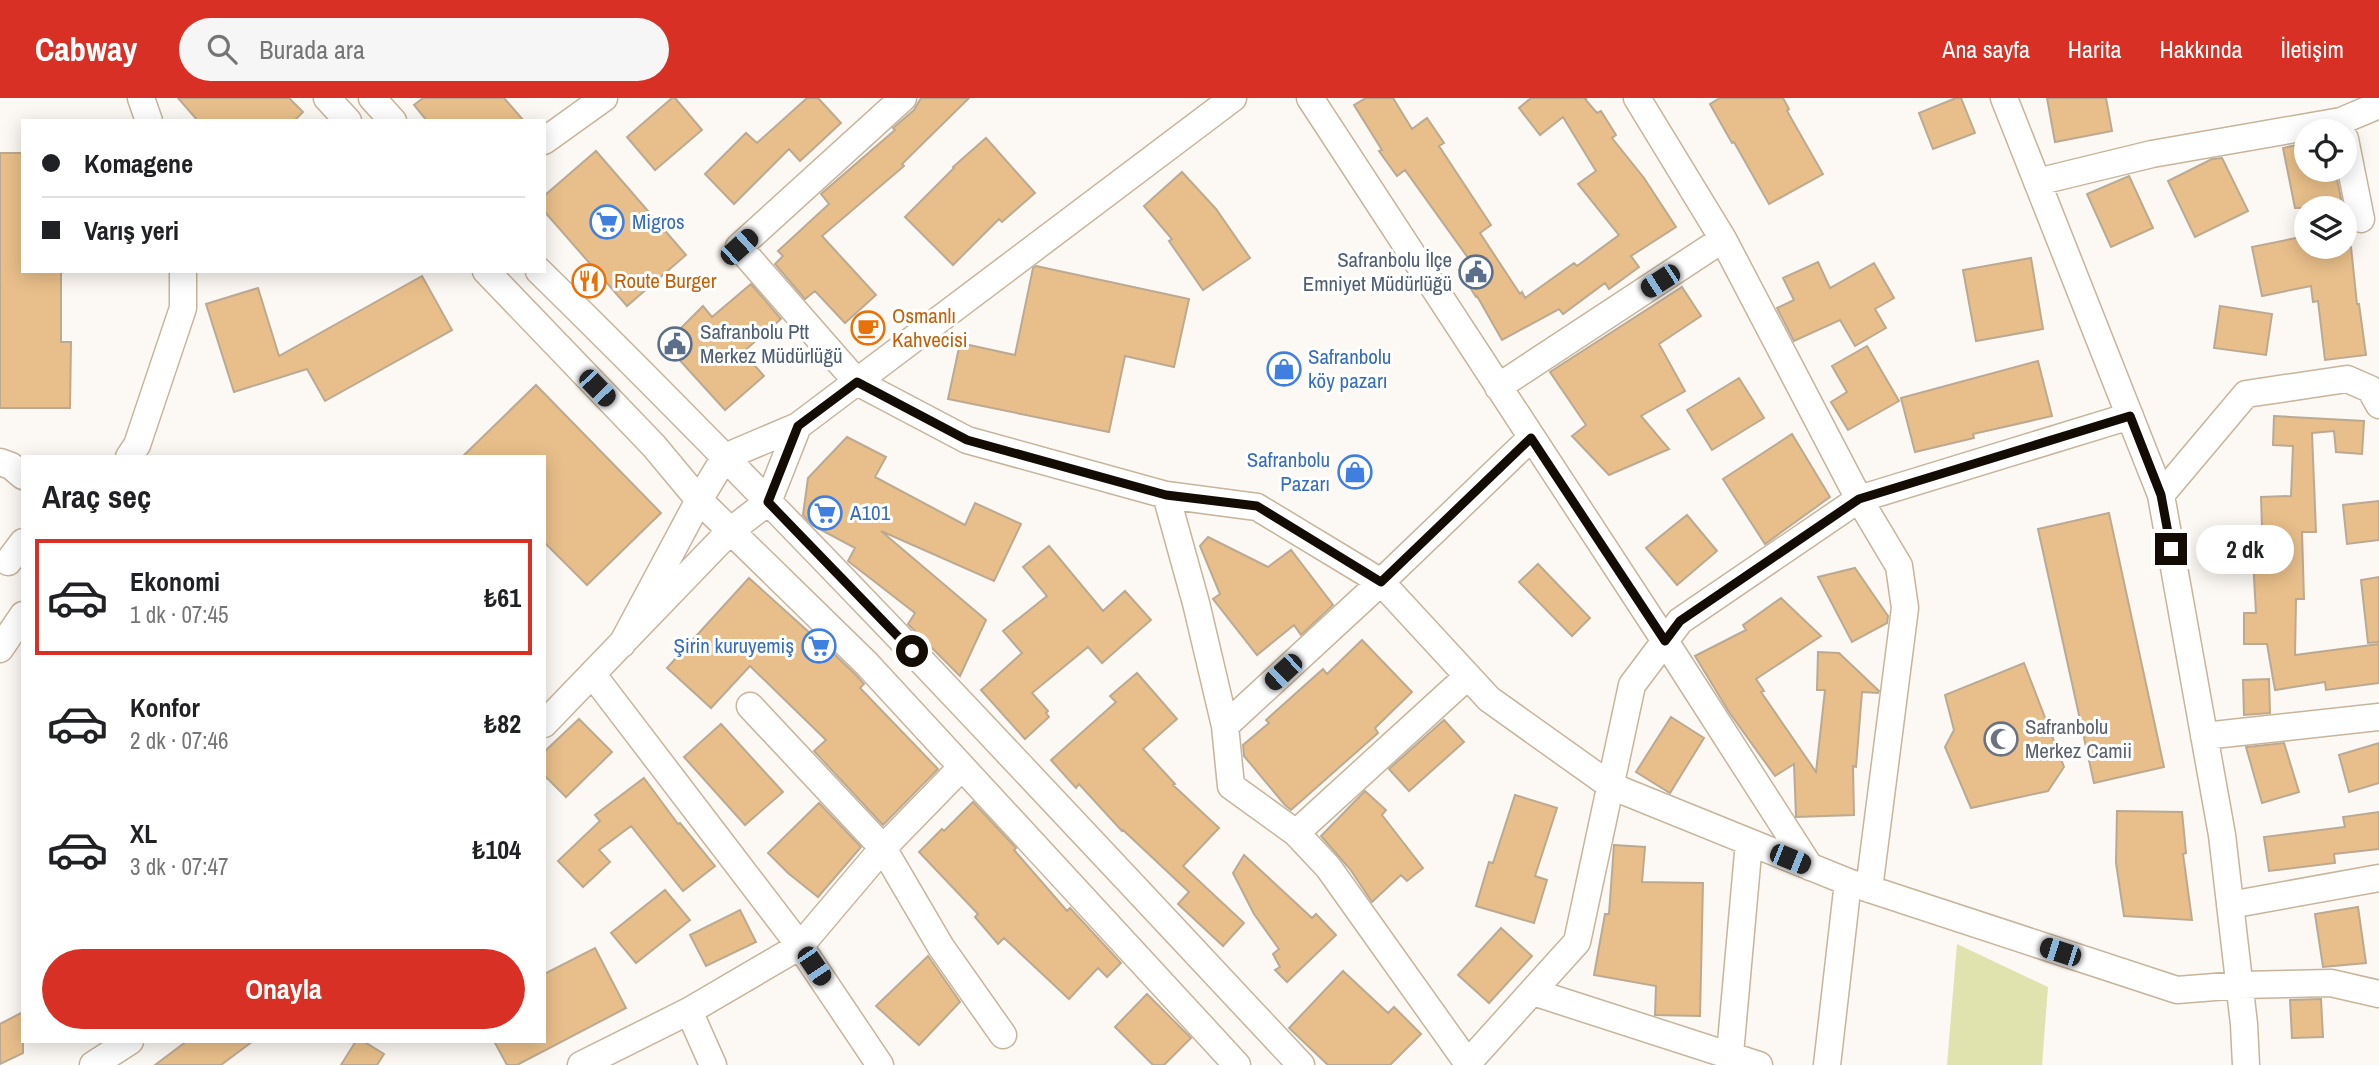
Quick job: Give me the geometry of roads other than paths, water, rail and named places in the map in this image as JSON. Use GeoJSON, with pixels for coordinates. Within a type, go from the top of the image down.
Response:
{"type":"FeatureCollection","features":[{"type":"Feature","properties":{"kind":"street"},"geometry":{"type":"LineString","coordinates":[[141,98],[148,119]]}},
{"type":"Feature","properties":{"kind":"street"},"geometry":{"type":"LineString","coordinates":[[327,98],[346,119]]}},
{"type":"Feature","properties":{"kind":"street"},"geometry":{"type":"LineString","coordinates":[[372,98],[391,119]]}},
{"type":"Feature","properties":{"kind":"street"},"geometry":{"type":"LineString","coordinates":[[546,140],[604,98]]}},
{"type":"Feature","properties":{"kind":"street"},"geometry":{"type":"LineString","coordinates":[[903,98],[739,247],[857,382],[967,440],[1166,495],[1257,506],[1381,582],[1489,699],[1611,786],[1810,867],[1858,886],[2177,990],[2239,985],[2331,983],[2379,994]]}},
{"type":"Feature","properties":{"kind":"street"},"geometry":{"type":"LineString","coordinates":[[622,644],[725,457],[798,426],[1233,98]]}},
{"type":"Feature","properties":{"kind":"street"},"geometry":{"type":"LineString","coordinates":[[1310,98],[1810,867]]}},
{"type":"Feature","properties":{"kind":"street"},"geometry":{"type":"LineString","coordinates":[[1637,98],[1723,239],[1859,499],[1899,566],[1905,608],[1828,1065]]}},
{"type":"Feature","properties":{"kind":"street"},"geometry":{"type":"LineString","coordinates":[[2004,98],[2161,495],[2222,835],[2246,1065]]}},
{"type":"Feature","properties":{"kind":"street"},"geometry":{"type":"LineString","coordinates":[[2357,120],[2379,105]]}},
{"type":"Feature","properties":{"kind":"street"},"geometry":{"type":"LineString","coordinates":[[2037,182],[2152,154],[2294,136]]}},
{"type":"Feature","properties":{"kind":"street"},"geometry":{"type":"LineString","coordinates":[[2354,182],[2361,219]]}},
{"type":"Feature","properties":{"kind":"street"},"geometry":{"type":"LineString","coordinates":[[1498,387],[1723,239]]}},
{"type":"Feature","properties":{"kind":"street"},"geometry":{"type":"LineString","coordinates":[[130,455],[137,445],[183,308],[183,273]]}},
{"type":"Feature","properties":{"kind":"street"},"geometry":{"type":"LineString","coordinates":[[488,273],[654,446],[699,500],[867,664],[1237,1065]]}},
{"type":"Feature","properties":{"kind":"street"},"geometry":{"type":"LineString","coordinates":[[541,273],[686,416],[912,651],[1301,1065]]}},
{"type":"Feature","properties":{"kind":"street"},"geometry":{"type":"LineString","coordinates":[[2161,495],[2246,394],[2347,379],[2376,392]]}},
{"type":"Feature","properties":{"kind":"street"},"geometry":{"type":"LineString","coordinates":[[1166,495],[1196,603],[1225,726],[1231,786],[1296,833],[1328,867],[1468,1064],[1577,942],[1632,685],[1680,621],[1859,499],[2130,416]]}},
{"type":"Feature","properties":{"kind":"street"},"geometry":{"type":"LineString","coordinates":[[546,722],[730,531],[768,502],[798,426]]}},
{"type":"Feature","properties":{"kind":"street"},"geometry":{"type":"LineString","coordinates":[[1225,726],[1531,438]]}},
{"type":"Feature","properties":{"kind":"street"},"geometry":{"type":"LineString","coordinates":[[0,462],[11,466],[21,474]]}},
{"type":"Feature","properties":{"kind":"street"},"geometry":{"type":"LineString","coordinates":[[0,649],[21,618]]}},
{"type":"Feature","properties":{"kind":"street"},"geometry":{"type":"LineString","coordinates":[[593,675],[800,946],[880,1065]]}},
{"type":"Feature","properties":{"kind":"street"},"geometry":{"type":"LineString","coordinates":[[1296,833],[1468,676]]}},
{"type":"Feature","properties":{"kind":"street"},"geometry":{"type":"LineString","coordinates":[[750,706],[883,848],[940,947],[1003,1035]]}},
{"type":"Feature","properties":{"kind":"street"},"geometry":{"type":"LineString","coordinates":[[2204,736],[2379,717]]}},
{"type":"Feature","properties":{"kind":"street"},"geometry":{"type":"LineString","coordinates":[[581,1065],[689,1011],[800,946],[883,848],[962,766]]}},
{"type":"Feature","properties":{"kind":"street"},"geometry":{"type":"LineString","coordinates":[[1730,1060],[1749,842]]}},
{"type":"Feature","properties":{"kind":"street"},"geometry":{"type":"LineString","coordinates":[[2230,905],[2378,886]]}},
{"type":"Feature","properties":{"kind":"street"},"geometry":{"type":"LineString","coordinates":[[1533,992],[1730,1060],[1759,1065]]}},
{"type":"Feature","properties":{"kind":"street"},"geometry":{"type":"LineString","coordinates":[[689,1011],[712,1065]]}},
{"type":"Feature","properties":{"kind":"street"},"geometry":{"type":"LineString","coordinates":[[93,1065],[127,1043]]}},
{"type":"Feature","properties":{"kind":"place","name":"Migros"},"geometry":{"type":"Point","coordinates":[607,222]}},
{"type":"Feature","properties":{"kind":"place","name":"Safranbolu İlçe Emniyet Müdürlüğü"},"geometry":{"type":"Point","coordinates":[1476,272]}},
{"type":"Feature","properties":{"kind":"place","name":"Route Burger"},"geometry":{"type":"Point","coordinates":[589,281]}},
{"type":"Feature","properties":{"kind":"place","name":"Osmanlı Kahvecisi"},"geometry":{"type":"Point","coordinates":[868,328]}},
{"type":"Feature","properties":{"kind":"place","name":"Safranbolu Ptt Merkez Müdürlüğü"},"geometry":{"type":"Point","coordinates":[675,344]}},
{"type":"Feature","properties":{"kind":"place","name":"Safranbolu köy pazarı"},"geometry":{"type":"Point","coordinates":[1284,369]}},
{"type":"Feature","properties":{"kind":"place","name":"Safranbolu Pazarı"},"geometry":{"type":"Point","coordinates":[1355,472]}},
{"type":"Feature","properties":{"kind":"place","name":"A101"},"geometry":{"type":"Point","coordinates":[825,513]}},
{"type":"Feature","properties":{"kind":"place","name":"Şirin kuruyemiş"},"geometry":{"type":"Point","coordinates":[819,646]}},
{"type":"Feature","properties":{"kind":"place","name":"Safranbolu Merkez Camii"},"geometry":{"type":"Point","coordinates":[2001,739]}}]}
